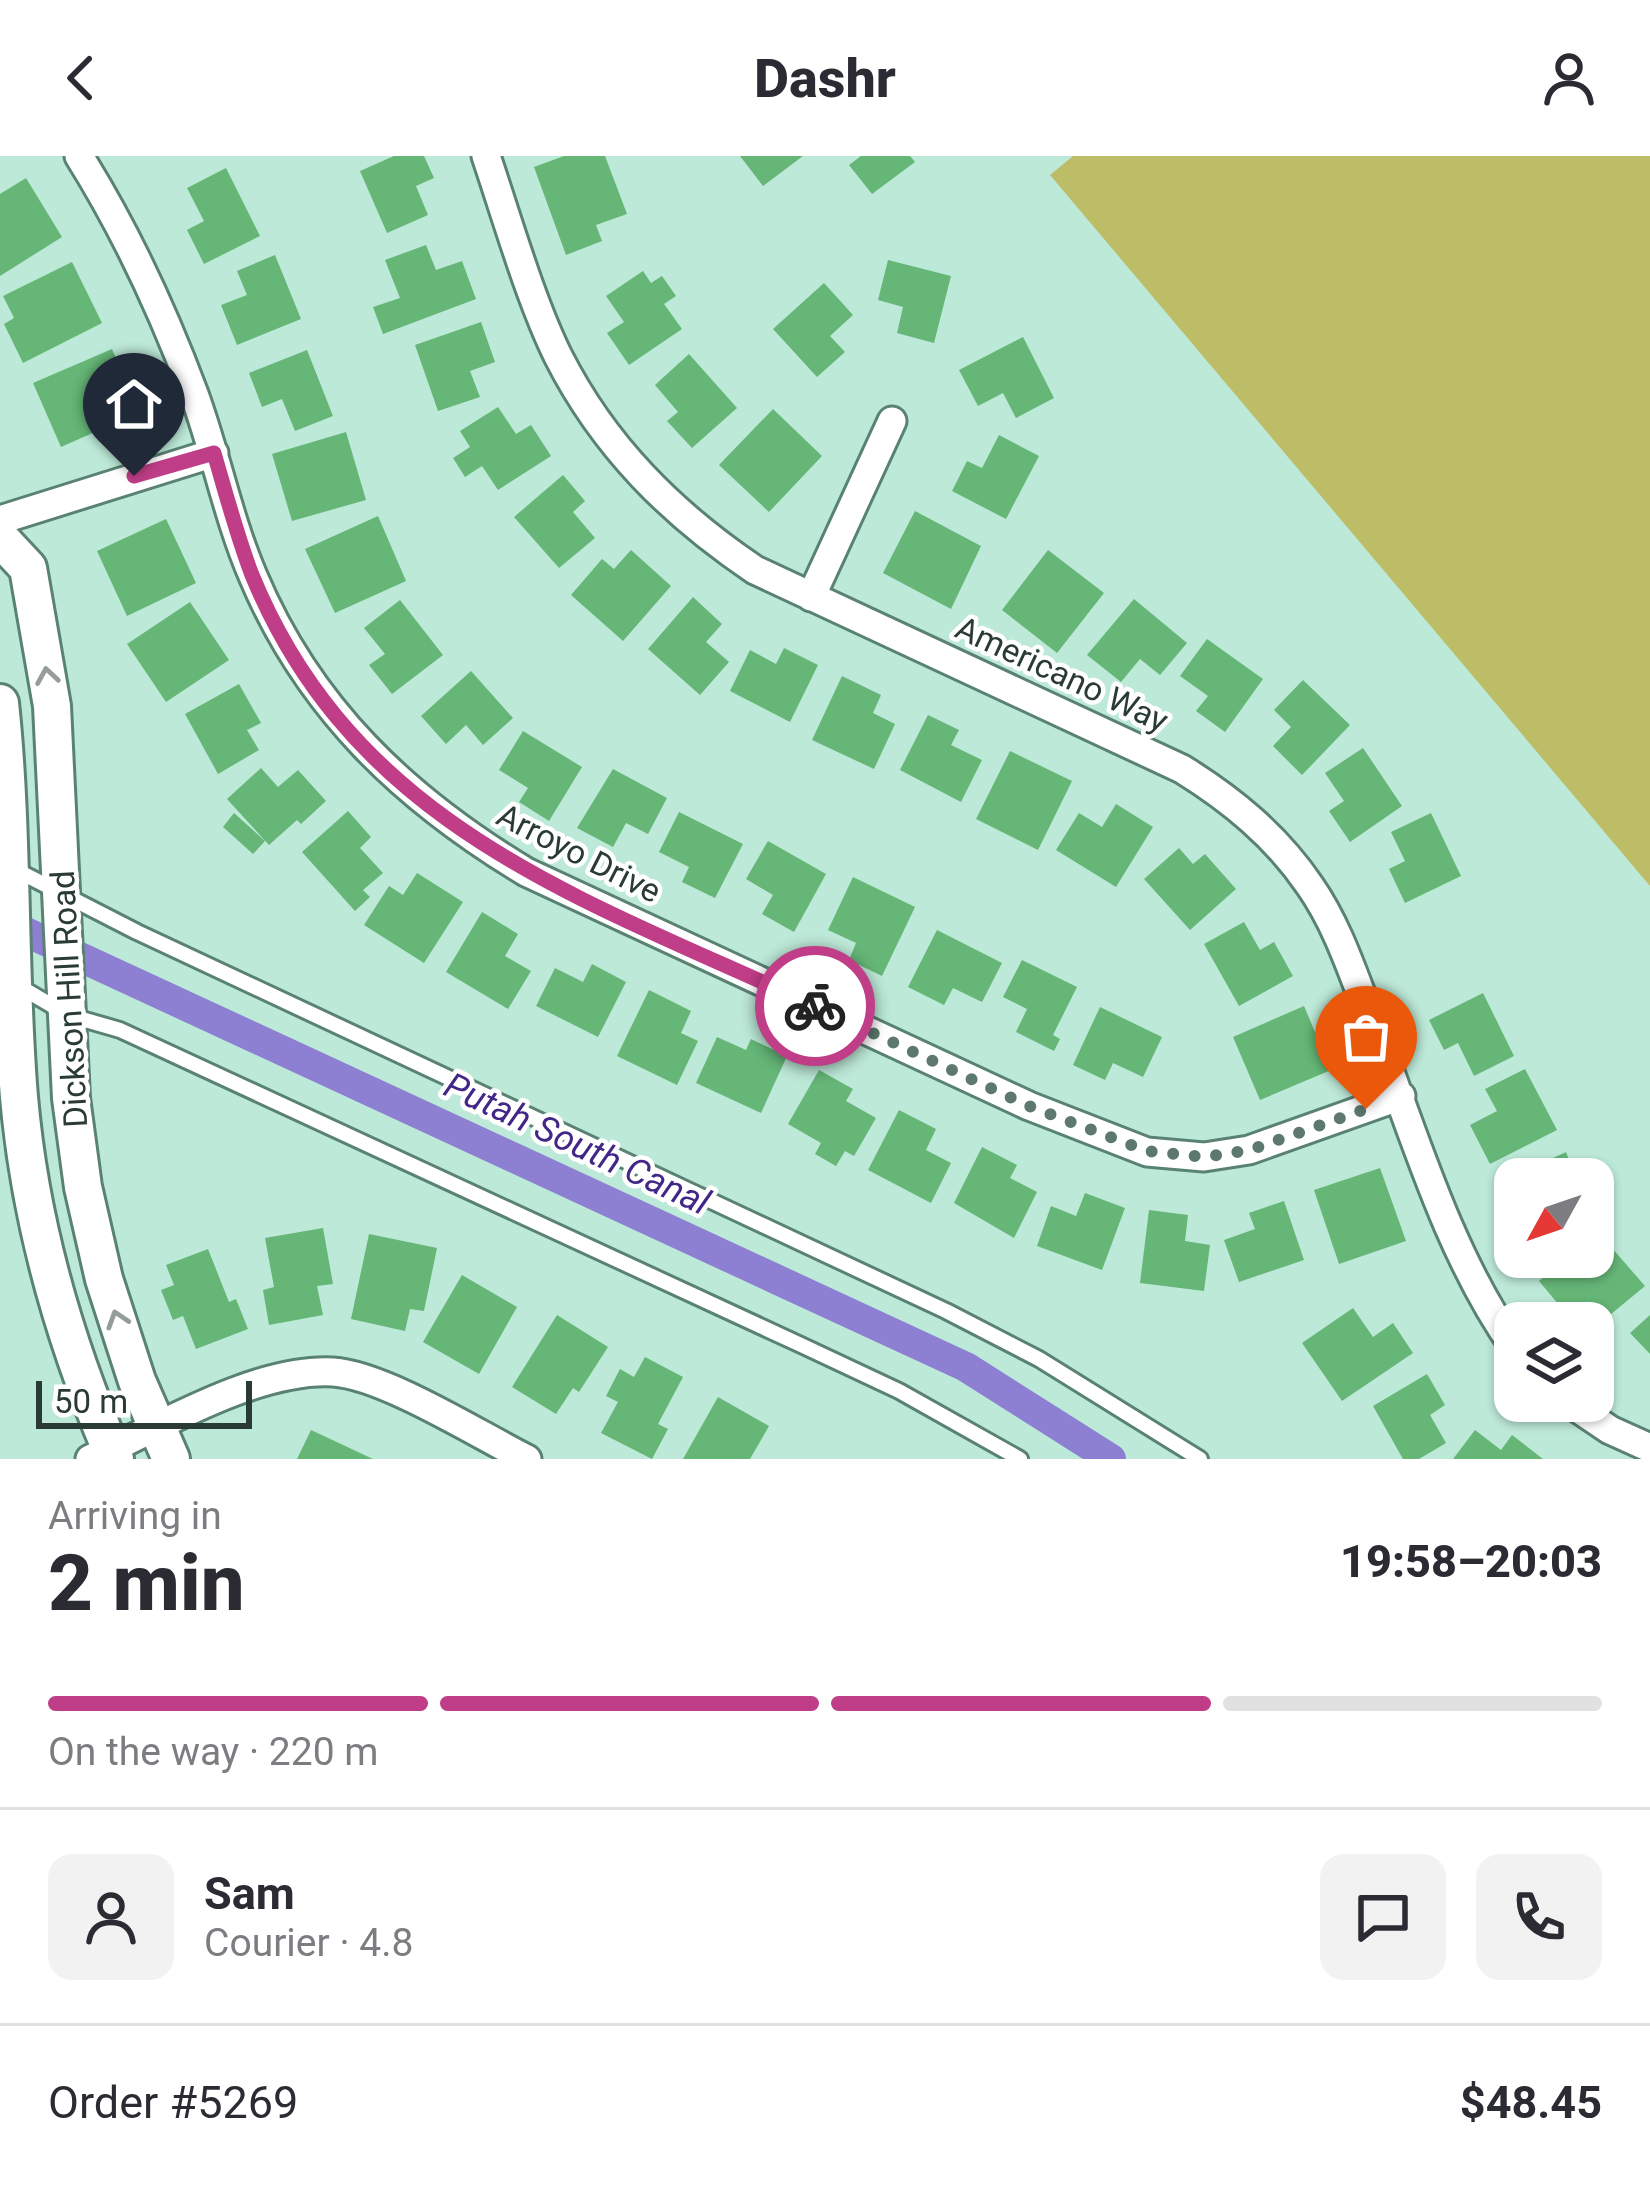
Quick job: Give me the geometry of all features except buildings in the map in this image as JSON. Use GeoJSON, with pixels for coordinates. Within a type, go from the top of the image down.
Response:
{"type":"FeatureCollection","features":[{"type":"Feature","properties":{"kind":"street","name":"Arroyo Drive"},"geometry":{"type":"LineString","coordinates":[[79,156],[126,237],[159,308],[214,453],[253,576],[318,692],[362,746],[415,797],[469,838],[526,872],[1029,1106],[1147,1151],[1204,1157],[1250,1150],[1401,1096]]}},
{"type":"Feature","properties":{"kind":"street","name":"Americano Way"},"geometry":{"type":"LineString","coordinates":[[486,156],[556,352],[618,451],[701,534],[755,570],[1181,769],[1229,798],[1272,839],[1310,887],[1341,942],[1478,1289],[1494,1315]]}},
{"type":"Feature","properties":{"kind":"street"},"geometry":{"type":"LineString","coordinates":[[811,597],[892,422]]}},
{"type":"Feature","properties":{"kind":"street"},"geometry":{"type":"LineString","coordinates":[[0,520],[214,453]]}},
{"type":"Feature","properties":{"kind":"street","name":"Dickson Hill Road"},"geometry":{"type":"LineString","coordinates":[[0,538],[28,568],[43,650],[59,793],[71,1098],[83,1187],[104,1280],[137,1381],[164,1444]]}},
{"type":"Feature","properties":{"kind":"street","name":"Dickson Hill Road"},"geometry":{"type":"LineString","coordinates":[[0,704],[9,973],[32,1196],[55,1295],[105,1456]]}},
{"type":"Feature","properties":{"kind":"street"},"geometry":{"type":"LineString","coordinates":[[105,1456],[164,1444],[254,1386],[293,1374],[337,1372],[386,1388],[527,1459]]}},
{"type":"Feature","properties":{"kind":"street"},"geometry":{"type":"LineString","coordinates":[[1598,1422],[1650,1448]]}},
{"type":"Feature","properties":{"kind":"lane"},"geometry":{"type":"LineString","coordinates":[[7,876],[64,909],[946,1311],[1039,1359],[1200,1459]]}},
{"type":"Feature","properties":{"kind":"lane"},"geometry":{"type":"LineString","coordinates":[[9,973],[67,997],[119,1030],[899,1391],[1020,1459]]}},
{"type":"Feature","properties":{"kind":"shaded area"},"geometry":{"type":"Polygon","coordinates":[[[1073,156],[1650,156],[1650,886],[1050,175],[1073,156]]]}},
{"type":"Feature","properties":{"kind":"waterway","name":"Putah South Canal"},"geometry":{"type":"LineString","coordinates":[[0,920],[966,1367],[1111,1459]]}},
{"type":"Feature","properties":{"kind":"way so far"},"geometry":{"type":"LineString","coordinates":[[815,1006],[1029,1106],[1147,1151],[1204,1157],[1250,1150],[1366,1109]]}},
{"type":"Feature","properties":{"kind":"route"},"geometry":{"type":"LineString","coordinates":[[134,476],[214,453],[253,576],[284,636],[318,692],[362,746],[415,797],[469,838],[526,872],[815,1006]]}}]}
